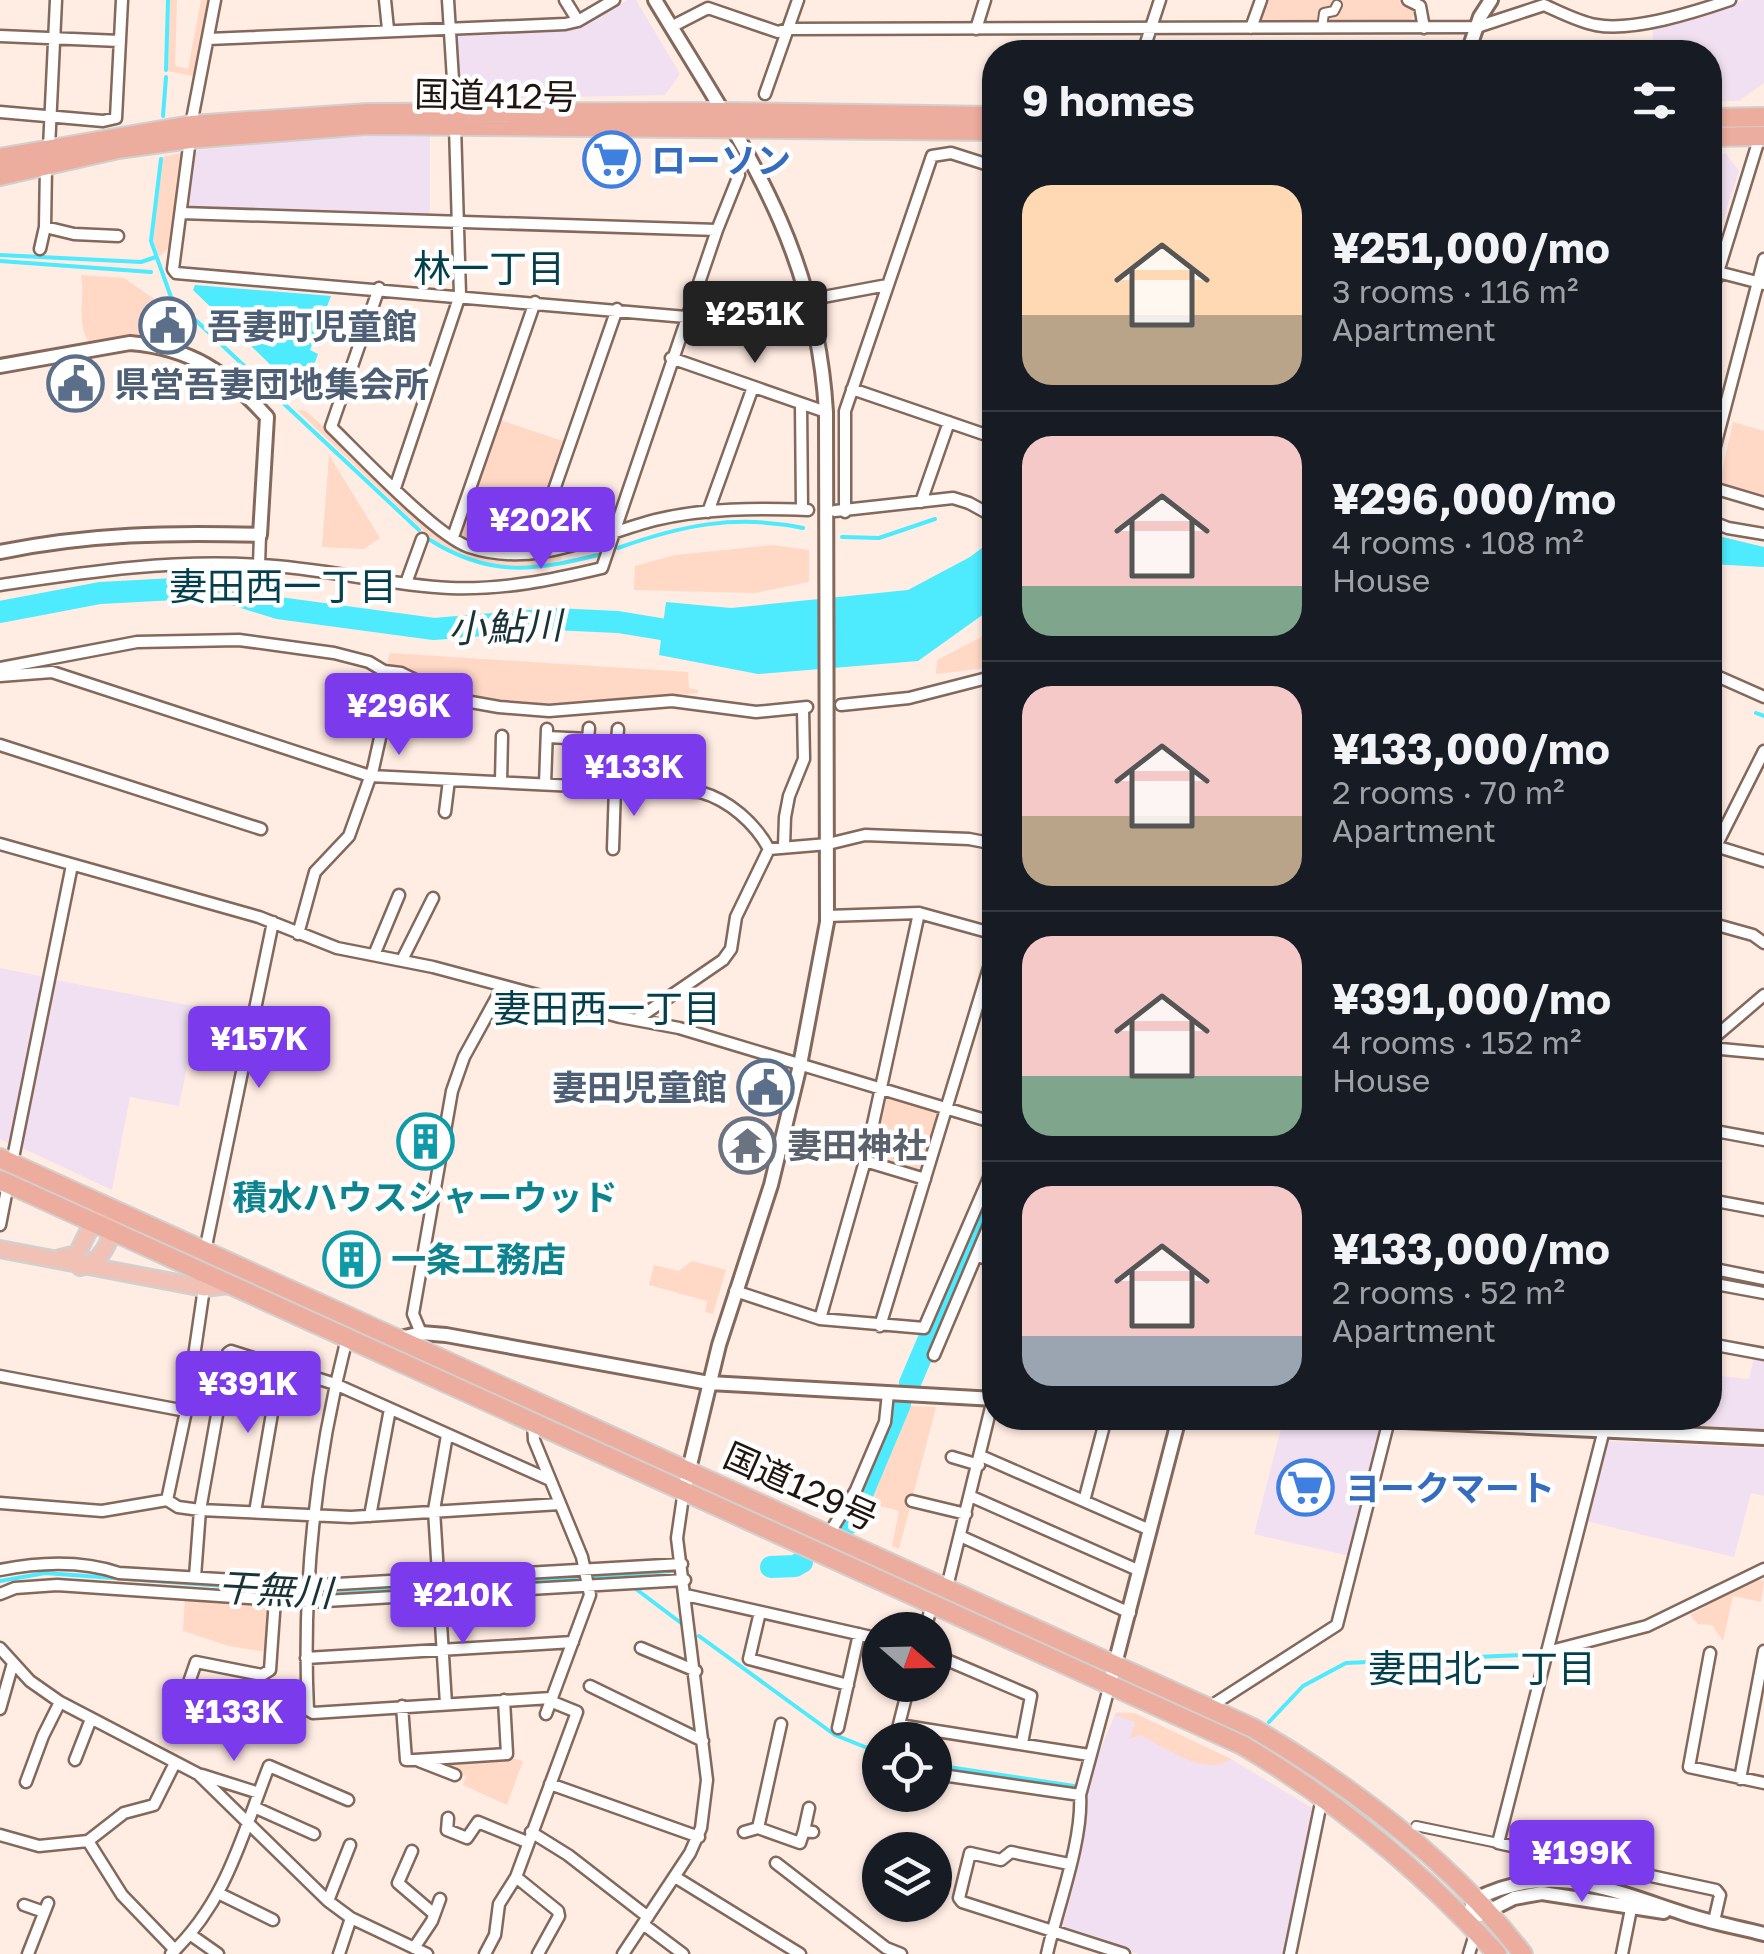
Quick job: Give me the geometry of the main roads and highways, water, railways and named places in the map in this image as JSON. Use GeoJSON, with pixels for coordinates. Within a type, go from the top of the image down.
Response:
{"type":"FeatureCollection","features":[{"type":"Feature","properties":{"kind":"highway","name":"国道412号"},"geometry":{"type":"LineString","coordinates":[[455,119],[723,112],[982,116]]}},
{"type":"Feature","properties":{"kind":"highway","name":"国道412号"},"geometry":{"type":"LineString","coordinates":[[0,158],[47,156],[191,132],[368,113],[735,131],[982,131]]}},
{"type":"Feature","properties":{"kind":"highway"},"geometry":{"type":"LineString","coordinates":[[1722,118],[1764,116]]}},
{"type":"Feature","properties":{"kind":"highway"},"geometry":{"type":"LineString","coordinates":[[1722,136],[1762,136]]}},
{"type":"Feature","properties":{"kind":"highway","name":"国道412号"},"geometry":{"type":"LineString","coordinates":[[0,176],[47,156]]}},
{"type":"Feature","properties":{"kind":"highway","name":"国道129号"},"geometry":{"type":"LineString","coordinates":[[6,1161],[1211,1706],[1292,1750],[1367,1802],[1481,1906],[1523,1954]]}},
{"type":"Feature","properties":{"kind":"highway","name":"国道129号"},"geometry":{"type":"LineString","coordinates":[[4,1182],[1242,1745],[1323,1796],[1394,1853],[1497,1954]]}},
{"type":"Feature","properties":{"kind":"main road"},"geometry":{"type":"LineString","coordinates":[[51,1259],[77,1254],[94,1222],[110,1208]]}},
{"type":"Feature","properties":{"kind":"main road"},"geometry":{"type":"LineString","coordinates":[[80,1267],[100,1256],[112,1230],[110,1208]]}},
{"type":"Feature","properties":{"kind":"main road"},"geometry":{"type":"LineString","coordinates":[[0,1249],[204,1288],[229,1285]]}},
{"type":"Feature","properties":{"kind":"water"},"geometry":{"type":"Polygon","coordinates":[[[195,285],[331,296],[310,350],[318,354],[304,392],[297,381],[279,373],[193,290],[195,285]]]}},
{"type":"Feature","properties":{"kind":"water"},"geometry":{"type":"Polygon","coordinates":[[[1722,537],[1764,547],[1764,567],[1722,565],[1722,537]]]}},
{"type":"Feature","properties":{"kind":"water"},"geometry":{"type":"Polygon","coordinates":[[[982,548],[982,615],[918,661],[758,674],[659,655],[666,602],[731,608],[908,590],[982,548]]]}},
{"type":"Feature","properties":{"kind":"waterway"},"geometry":{"type":"LineString","coordinates":[[166,70],[168,0]]}},
{"type":"Feature","properties":{"kind":"waterway"},"geometry":{"type":"LineString","coordinates":[[163,116],[166,77]]}},
{"type":"Feature","properties":{"kind":"waterway"},"geometry":{"type":"LineString","coordinates":[[161,159],[151,241],[171,297],[275,395]]}},
{"type":"Feature","properties":{"kind":"waterway"},"geometry":{"type":"LineString","coordinates":[[0,255],[141,262],[156,257]]}},
{"type":"Feature","properties":{"kind":"waterway"},"geometry":{"type":"LineString","coordinates":[[0,261],[151,272]]}},
{"type":"Feature","properties":{"kind":"waterway"},"geometry":{"type":"LineString","coordinates":[[280,400],[419,530]]}},
{"type":"Feature","properties":{"kind":"waterway"},"geometry":{"type":"LineString","coordinates":[[842,537],[879,538],[935,519]]}},
{"type":"Feature","properties":{"kind":"waterway"},"geometry":{"type":"LineString","coordinates":[[618,548],[709,524],[755,522],[803,528]]}},
{"type":"Feature","properties":{"kind":"waterway"},"geometry":{"type":"LineString","coordinates":[[430,540],[473,561],[513,568],[602,554]]}},
{"type":"Feature","properties":{"kind":"waterway","name":"小鮎川"},"geometry":{"type":"LineString","coordinates":[[0,612],[100,593],[194,588],[230,593],[278,608],[434,629],[553,619],[618,622],[691,634]]}},
{"type":"Feature","properties":{"kind":"waterway"},"geometry":{"type":"LineString","coordinates":[[1756,713],[1764,716]]}},
{"type":"Feature","properties":{"kind":"waterway","name":"干無川"},"geometry":{"type":"LineString","coordinates":[[910,1383],[982,1214]]}},
{"type":"Feature","properties":{"kind":"waterway","name":"干無川"},"geometry":{"type":"LineString","coordinates":[[850,1523],[900,1404]]}},
{"type":"Feature","properties":{"kind":"waterway","name":"干無川"},"geometry":{"type":"LineString","coordinates":[[771,1567],[802,1562]]}},
{"type":"Feature","properties":{"kind":"waterway","name":"干無川"},"geometry":{"type":"LineString","coordinates":[[0,1581],[45,1573],[337,1594],[670,1571]]}},
{"type":"Feature","properties":{"kind":"waterway"},"geometry":{"type":"LineString","coordinates":[[1698,1596],[1716,1586]]}},
{"type":"Feature","properties":{"kind":"waterway"},"geometry":{"type":"LineString","coordinates":[[636,1589],[685,1626]]}},
{"type":"Feature","properties":{"kind":"waterway"},"geometry":{"type":"LineString","coordinates":[[699,1636],[835,1735],[862,1746]]}},
{"type":"Feature","properties":{"kind":"waterway"},"geometry":{"type":"LineString","coordinates":[[1269,1722],[1303,1686],[1346,1663],[1541,1654]]}},
{"type":"Feature","properties":{"kind":"waterway"},"geometry":{"type":"LineString","coordinates":[[952,1768],[1074,1786]]}},
{"type":"Feature","properties":{"kind":"place","name":"ローソン"},"geometry":{"type":"Point","coordinates":[612,160]}},
{"type":"Feature","properties":{"kind":"place","name":"吾妻町児童館"},"geometry":{"type":"Point","coordinates":[168,326]}},
{"type":"Feature","properties":{"kind":"place","name":"県営吾妻団地集会所"},"geometry":{"type":"Point","coordinates":[75,384]}},
{"type":"Feature","properties":{"kind":"place","name":"妻田児童館"},"geometry":{"type":"Point","coordinates":[766,1087]}},
{"type":"Feature","properties":{"kind":"place","name":"積水ハウスシャーウッド"},"geometry":{"type":"Point","coordinates":[425,1141]}},
{"type":"Feature","properties":{"kind":"place","name":"妻田神社"},"geometry":{"type":"Point","coordinates":[748,1145]}},
{"type":"Feature","properties":{"kind":"place","name":"一条工務店"},"geometry":{"type":"Point","coordinates":[352,1259]}},
{"type":"Feature","properties":{"kind":"place","name":"ヨークマート"},"geometry":{"type":"Point","coordinates":[1306,1488]}},
{"type":"Feature","properties":{"kind":"district","name":"林一丁目"},"geometry":{"type":"Point","coordinates":[489,267]}},
{"type":"Feature","properties":{"kind":"district","name":"妻田西一丁目"},"geometry":{"type":"Point","coordinates":[283,585]}},
{"type":"Feature","properties":{"kind":"district","name":"妻田西一丁目"},"geometry":{"type":"Point","coordinates":[607,1007]}},
{"type":"Feature","properties":{"kind":"district","name":"妻田北一丁目"},"geometry":{"type":"Point","coordinates":[1482,1667]}}]}
